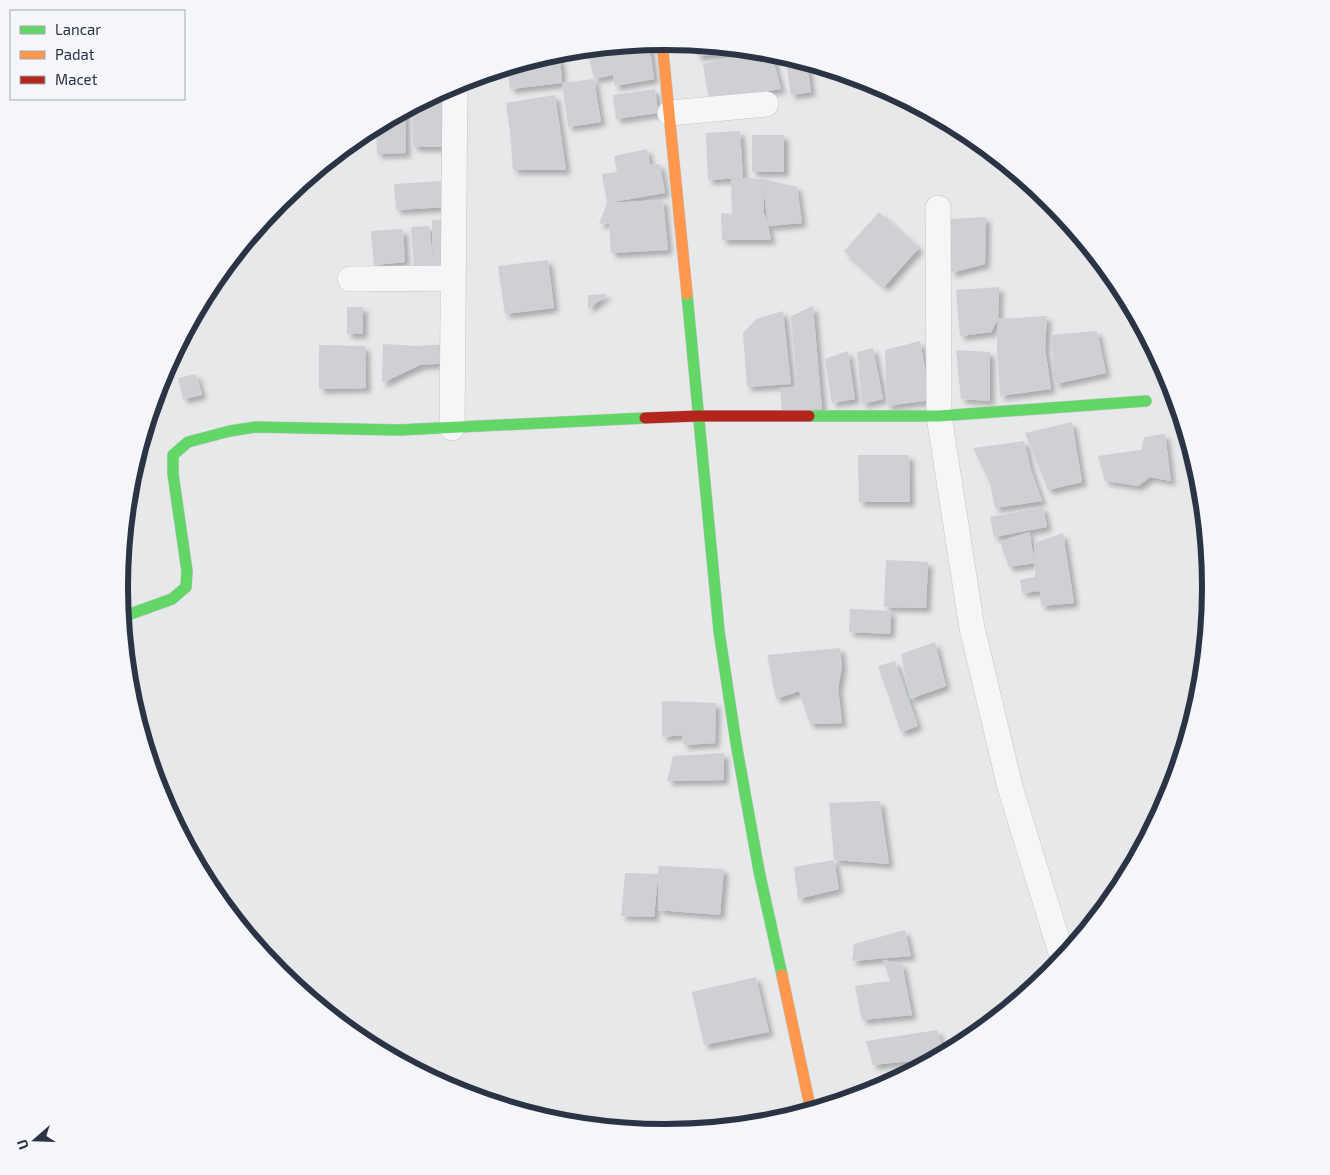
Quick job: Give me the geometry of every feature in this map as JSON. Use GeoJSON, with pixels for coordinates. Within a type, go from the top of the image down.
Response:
{"type":"FeatureCollection","features":[{"type":"Feature","properties":{"kind":"street"},"geometry":{"type":"LineString","coordinates":[[663,50],[719,631],[736,743],[759,871],[809,1105]]}},
{"type":"Feature","properties":{"kind":"street"},"geometry":{"type":"LineString","coordinates":[[452,428],[456,92]]}},
{"type":"Feature","properties":{"kind":"street"},"geometry":{"type":"LineString","coordinates":[[670,113],[766,104]]}},
{"type":"Feature","properties":{"kind":"street"},"geometry":{"type":"LineString","coordinates":[[938,208],[939,416],[974,637],[1010,787],[1061,951]]}},
{"type":"Feature","properties":{"kind":"street"},"geometry":{"type":"LineString","coordinates":[[350,279],[453,278]]}},
{"type":"Feature","properties":{"kind":"street"},"geometry":{"type":"LineString","coordinates":[[129,614],[172,599],[186,587],[187,571],[173,474],[173,455],[188,442],[230,431],[256,427],[398,430],[698,416],[939,416],[1146,401]]}},
{"type":"Feature","properties":{"kind":"building"},"geometry":{"type":"Polygon","coordinates":[[[650,50],[654,79],[615,86],[613,75],[594,79],[589,56],[650,50]]]}},
{"type":"Feature","properties":{"kind":"building"},"geometry":{"type":"Polygon","coordinates":[[[697,51],[723,54],[697,56],[697,51]]]}},
{"type":"Feature","properties":{"kind":"building"},"geometry":{"type":"Polygon","coordinates":[[[741,56],[773,61],[781,89],[709,100],[703,64],[741,56]]]}},
{"type":"Feature","properties":{"kind":"building"},"geometry":{"type":"Polygon","coordinates":[[[560,60],[562,83],[510,89],[508,74],[560,60]]]}},
{"type":"Feature","properties":{"kind":"building"},"geometry":{"type":"Polygon","coordinates":[[[786,64],[808,69],[811,92],[791,95],[786,64]]]}},
{"type":"Feature","properties":{"kind":"building"},"geometry":{"type":"Polygon","coordinates":[[[594,79],[601,122],[568,127],[562,83],[594,79]]]}},
{"type":"Feature","properties":{"kind":"building"},"geometry":{"type":"Polygon","coordinates":[[[655,89],[658,113],[616,119],[613,95],[655,89]]]}},
{"type":"Feature","properties":{"kind":"building"},"geometry":{"type":"Polygon","coordinates":[[[555,95],[566,170],[513,170],[506,103],[555,95]]]}},
{"type":"Feature","properties":{"kind":"building"},"geometry":{"type":"Polygon","coordinates":[[[438,100],[444,100],[445,147],[413,147],[412,113],[438,100]]]}},
{"type":"Feature","properties":{"kind":"building"},"geometry":{"type":"Polygon","coordinates":[[[405,117],[406,153],[377,154],[376,134],[405,117]]]}},
{"type":"Feature","properties":{"kind":"building"},"geometry":{"type":"Polygon","coordinates":[[[740,131],[743,178],[763,179],[797,187],[802,223],[768,226],[771,240],[722,240],[721,213],[732,214],[731,180],[740,178],[708,180],[706,133],[740,131]],[[763,183],[764,213],[768,226],[763,183]]]}},
{"type":"Feature","properties":{"kind":"building"},"geometry":{"type":"Polygon","coordinates":[[[752,135],[784,135],[784,172],[752,172],[752,135]]]}},
{"type":"Feature","properties":{"kind":"building"},"geometry":{"type":"Polygon","coordinates":[[[647,149],[650,165],[660,164],[665,193],[607,203],[602,174],[617,172],[614,156],[647,149]]]}},
{"type":"Feature","properties":{"kind":"building"},"geometry":{"type":"Polygon","coordinates":[[[443,181],[445,207],[396,210],[394,184],[443,181]]]}},
{"type":"Feature","properties":{"kind":"building"},"geometry":{"type":"Polygon","coordinates":[[[663,200],[668,250],[611,253],[609,223],[599,224],[607,203],[663,200]]]}},
{"type":"Feature","properties":{"kind":"building"},"geometry":{"type":"Polygon","coordinates":[[[879,212],[919,248],[884,287],[844,251],[879,212]]]}},
{"type":"Feature","properties":{"kind":"building"},"geometry":{"type":"Polygon","coordinates":[[[986,217],[985,264],[951,273],[949,219],[986,217]]]}},
{"type":"Feature","properties":{"kind":"building"},"geometry":{"type":"Polygon","coordinates":[[[446,219],[447,266],[414,268],[411,227],[429,226],[433,261],[432,220],[446,219]]]}},
{"type":"Feature","properties":{"kind":"building"},"geometry":{"type":"Polygon","coordinates":[[[403,229],[405,262],[374,265],[371,231],[403,229]]]}},
{"type":"Feature","properties":{"kind":"building"},"geometry":{"type":"Polygon","coordinates":[[[548,260],[554,308],[505,314],[498,266],[548,260]]]}},
{"type":"Feature","properties":{"kind":"building"},"geometry":{"type":"Polygon","coordinates":[[[999,287],[998,319],[991,332],[960,336],[956,290],[999,287]]]}},
{"type":"Feature","properties":{"kind":"building"},"geometry":{"type":"Polygon","coordinates":[[[608,294],[588,309],[588,295],[608,294]]]}},
{"type":"Feature","properties":{"kind":"building"},"geometry":{"type":"Polygon","coordinates":[[[813,306],[822,409],[782,412],[780,388],[797,387],[791,316],[813,306]]]}},
{"type":"Feature","properties":{"kind":"building"},"geometry":{"type":"Polygon","coordinates":[[[347,307],[363,307],[363,334],[347,334],[347,307]]]}},
{"type":"Feature","properties":{"kind":"building"},"geometry":{"type":"Polygon","coordinates":[[[783,311],[791,384],[747,387],[743,333],[756,319],[783,311]]]}},
{"type":"Feature","properties":{"kind":"building"},"geometry":{"type":"Polygon","coordinates":[[[1047,316],[1045,348],[1051,389],[1000,396],[997,348],[998,319],[1047,316]]]}},
{"type":"Feature","properties":{"kind":"building"},"geometry":{"type":"Polygon","coordinates":[[[1097,331],[1106,373],[1055,384],[1051,335],[1097,331]]]}},
{"type":"Feature","properties":{"kind":"building"},"geometry":{"type":"Polygon","coordinates":[[[920,341],[931,400],[887,406],[885,350],[920,341]]]}},
{"type":"Feature","properties":{"kind":"building"},"geometry":{"type":"Polygon","coordinates":[[[383,344],[419,346],[447,344],[449,363],[420,365],[382,383],[383,344]]]}},
{"type":"Feature","properties":{"kind":"building"},"geometry":{"type":"Polygon","coordinates":[[[319,345],[365,346],[366,388],[319,389],[319,345]]]}},
{"type":"Feature","properties":{"kind":"building"},"geometry":{"type":"Polygon","coordinates":[[[873,348],[883,399],[862,404],[857,352],[873,348]]]}},
{"type":"Feature","properties":{"kind":"building"},"geometry":{"type":"Polygon","coordinates":[[[956,350],[990,352],[990,401],[961,399],[956,350]]]}},
{"type":"Feature","properties":{"kind":"building"},"geometry":{"type":"Polygon","coordinates":[[[848,351],[855,399],[832,403],[825,359],[848,351]]]}},
{"type":"Feature","properties":{"kind":"building"},"geometry":{"type":"Polygon","coordinates":[[[196,374],[202,395],[183,399],[178,378],[196,374]]]}},
{"type":"Feature","properties":{"kind":"building"},"geometry":{"type":"Polygon","coordinates":[[[1072,422],[1082,482],[1048,490],[1025,433],[1072,422]]]}},
{"type":"Feature","properties":{"kind":"building"},"geometry":{"type":"Polygon","coordinates":[[[1165,434],[1171,481],[1150,477],[1138,486],[1105,481],[1098,456],[1141,450],[1144,437],[1165,434]]]}},
{"type":"Feature","properties":{"kind":"building"},"geometry":{"type":"Polygon","coordinates":[[[1024,441],[1031,470],[1042,501],[995,508],[990,483],[973,448],[1024,441]]]}},
{"type":"Feature","properties":{"kind":"building"},"geometry":{"type":"Polygon","coordinates":[[[858,455],[909,455],[910,502],[859,502],[858,455]]]}},
{"type":"Feature","properties":{"kind":"building"},"geometry":{"type":"Polygon","coordinates":[[[1043,507],[1047,527],[994,537],[990,517],[1043,507]]]}},
{"type":"Feature","properties":{"kind":"building"},"geometry":{"type":"Polygon","coordinates":[[[1029,532],[1035,563],[1009,567],[1000,542],[1029,532]]]}},
{"type":"Feature","properties":{"kind":"building"},"geometry":{"type":"Polygon","coordinates":[[[1063,533],[1074,603],[1041,606],[1040,591],[1022,593],[1020,580],[1035,577],[1034,543],[1063,533]]]}},
{"type":"Feature","properties":{"kind":"building"},"geometry":{"type":"Polygon","coordinates":[[[886,560],[928,562],[926,608],[884,607],[886,560]]]}},
{"type":"Feature","properties":{"kind":"building"},"geometry":{"type":"Polygon","coordinates":[[[850,609],[891,611],[890,634],[849,632],[850,609]]]}},
{"type":"Feature","properties":{"kind":"building"},"geometry":{"type":"Polygon","coordinates":[[[935,642],[946,686],[910,699],[901,654],[935,642]]]}},
{"type":"Feature","properties":{"kind":"building"},"geometry":{"type":"Polygon","coordinates":[[[840,648],[842,667],[838,688],[842,723],[810,724],[799,691],[776,699],[767,655],[840,648]]]}},
{"type":"Feature","properties":{"kind":"building"},"geometry":{"type":"Polygon","coordinates":[[[895,661],[918,726],[901,732],[878,666],[895,661]]]}},
{"type":"Feature","properties":{"kind":"building"},"geometry":{"type":"Polygon","coordinates":[[[662,701],[716,703],[715,743],[684,745],[682,735],[662,737],[662,701]]]}},
{"type":"Feature","properties":{"kind":"building"},"geometry":{"type":"Polygon","coordinates":[[[724,753],[724,780],[667,781],[673,756],[724,753]]]}},
{"type":"Feature","properties":{"kind":"building"},"geometry":{"type":"Polygon","coordinates":[[[880,801],[889,864],[834,860],[829,803],[880,801]]]}},
{"type":"Feature","properties":{"kind":"building"},"geometry":{"type":"Polygon","coordinates":[[[834,860],[839,889],[798,899],[794,867],[834,860]]]}},
{"type":"Feature","properties":{"kind":"building"},"geometry":{"type":"Polygon","coordinates":[[[659,866],[724,869],[720,915],[658,910],[658,876],[654,917],[621,916],[625,873],[658,874],[659,866]]]}},
{"type":"Feature","properties":{"kind":"building"},"geometry":{"type":"Polygon","coordinates":[[[905,930],[911,956],[852,961],[854,944],[905,930]]]}},
{"type":"Feature","properties":{"kind":"building"},"geometry":{"type":"Polygon","coordinates":[[[883,960],[902,964],[912,1015],[862,1020],[855,986],[890,981],[883,960]]]}},
{"type":"Feature","properties":{"kind":"building"},"geometry":{"type":"Polygon","coordinates":[[[756,977],[769,1032],[704,1045],[692,992],[756,977]]]}},
{"type":"Feature","properties":{"kind":"building"},"geometry":{"type":"Polygon","coordinates":[[[937,1030],[943,1047],[922,1060],[873,1065],[866,1041],[937,1030]]]}},
{"type":"Feature","properties":{"kind":"traffic: fast"},"geometry":{"type":"LineString","coordinates":[[687,294],[719,631],[736,743],[759,871],[782,975]]}},
{"type":"Feature","properties":{"kind":"traffic: fast"},"geometry":{"type":"LineString","coordinates":[[809,416],[939,416],[1146,401]]}},
{"type":"Feature","properties":{"kind":"traffic: fast"},"geometry":{"type":"LineString","coordinates":[[129,615],[172,599],[186,587],[187,571],[173,474],[173,455],[188,442],[230,431],[256,427],[399,430],[645,418]]}},
{"type":"Feature","properties":{"kind":"traffic: slow"},"geometry":{"type":"LineString","coordinates":[[663,50],[687,294]]}},
{"type":"Feature","properties":{"kind":"traffic: slow"},"geometry":{"type":"LineString","coordinates":[[782,975],[810,1105]]}},
{"type":"Feature","properties":{"kind":"traffic: jam"},"geometry":{"type":"LineString","coordinates":[[645,418],[809,416]]}}]}
